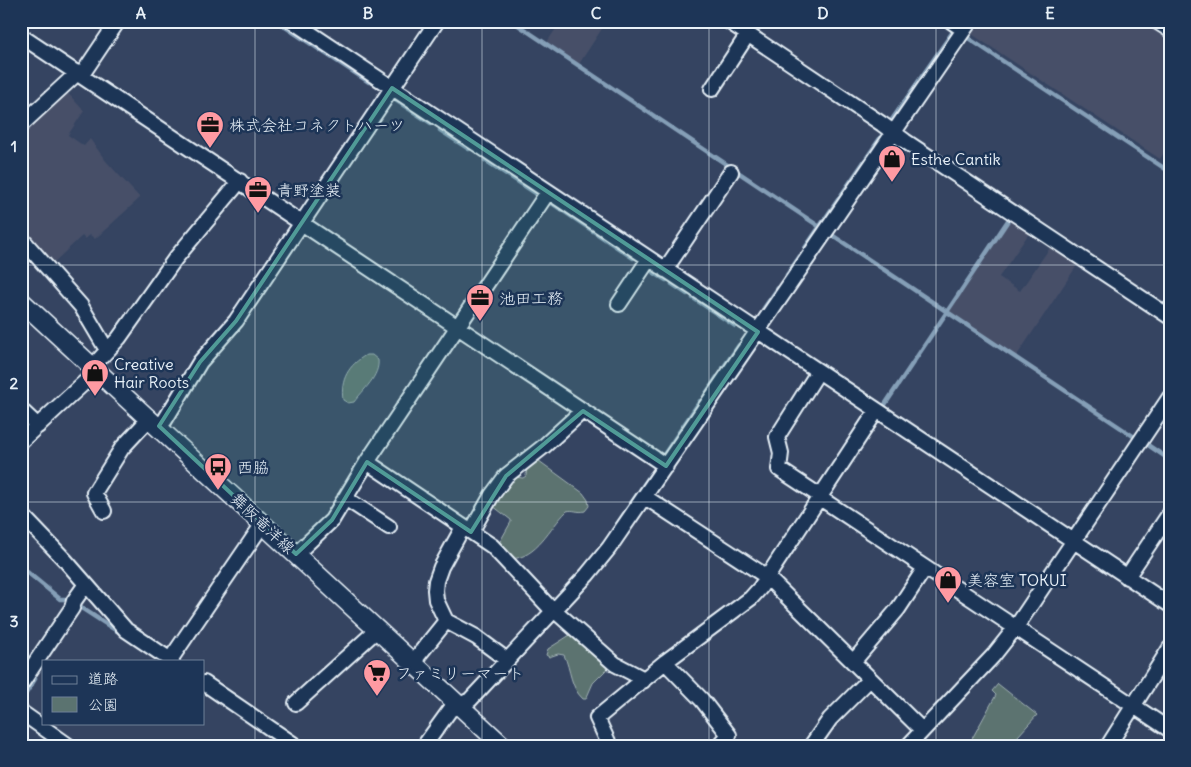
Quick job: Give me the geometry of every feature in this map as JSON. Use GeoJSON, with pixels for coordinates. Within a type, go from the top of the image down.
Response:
{"type":"FeatureCollection","features":[{"type":"Feature","properties":{"kind":"main road","name":"舞阪竜洋線"},"geometry":{"type":"LineString","coordinates":[[21,300],[504,746]]}},
{"type":"Feature","properties":{"kind":"street"},"geometry":{"type":"LineString","coordinates":[[21,125],[79,74],[118,21]]}},
{"type":"Feature","properties":{"kind":"street"},"geometry":{"type":"LineString","coordinates":[[292,21],[1170,605]]}},
{"type":"Feature","properties":{"kind":"street"},"geometry":{"type":"LineString","coordinates":[[104,511],[94,492],[122,448],[154,422],[165,420],[200,362],[236,321],[437,21]]}},
{"type":"Feature","properties":{"kind":"street"},"geometry":{"type":"LineString","coordinates":[[728,21],[1170,317]]}},
{"type":"Feature","properties":{"kind":"street"},"geometry":{"type":"LineString","coordinates":[[424,746],[450,710],[470,700],[610,548],[967,26],[951,21]]}},
{"type":"Feature","properties":{"kind":"street"},"geometry":{"type":"LineString","coordinates":[[1156,21],[1170,30]]}},
{"type":"Feature","properties":{"kind":"street"},"geometry":{"type":"LineString","coordinates":[[712,89],[748,34]]}},
{"type":"Feature","properties":{"kind":"street"},"geometry":{"type":"LineString","coordinates":[[21,36],[666,466]]}},
{"type":"Feature","properties":{"kind":"street"},"geometry":{"type":"LineString","coordinates":[[665,270],[730,172]]}},
{"type":"Feature","properties":{"kind":"street"},"geometry":{"type":"LineString","coordinates":[[21,442],[95,368],[108,349],[119,338],[175,259],[240,182]]}},
{"type":"Feature","properties":{"kind":"street"},"geometry":{"type":"LineString","coordinates":[[296,554],[332,520],[367,462],[548,192]]}},
{"type":"Feature","properties":{"kind":"street"},"geometry":{"type":"LineString","coordinates":[[21,238],[81,306],[108,349]]}},
{"type":"Feature","properties":{"kind":"street"},"geometry":{"type":"LineString","coordinates":[[619,304],[650,259]]}},
{"type":"Feature","properties":{"kind":"street"},"geometry":{"type":"LineString","coordinates":[[818,372],[777,437],[782,453],[779,469],[1170,730]]}},
{"type":"Feature","properties":{"kind":"street"},"geometry":{"type":"LineString","coordinates":[[908,746],[993,656],[1016,627],[1170,397]]}},
{"type":"Feature","properties":{"kind":"street"},"geometry":{"type":"LineString","coordinates":[[21,410],[38,426]]}},
{"type":"Feature","properties":{"kind":"street"},"geometry":{"type":"LineString","coordinates":[[508,660],[476,637],[446,621],[436,600],[436,581],[442,567],[467,529],[506,476],[543,447],[582,410]]}},
{"type":"Feature","properties":{"kind":"street"},"geometry":{"type":"LineString","coordinates":[[610,746],[597,718],[665,662],[751,598],[767,577],[877,410]]}},
{"type":"Feature","properties":{"kind":"street"},"geometry":{"type":"LineString","coordinates":[[367,462],[492,546],[554,611],[615,664],[640,677],[643,681]]}},
{"type":"Feature","properties":{"kind":"street"},"geometry":{"type":"LineString","coordinates":[[645,497],[767,577],[922,730]]}},
{"type":"Feature","properties":{"kind":"street"},"geometry":{"type":"LineString","coordinates":[[345,498],[389,527]]}},
{"type":"Feature","properties":{"kind":"street"},"geometry":{"type":"LineString","coordinates":[[1127,577],[1170,513]]}},
{"type":"Feature","properties":{"kind":"street"},"geometry":{"type":"LineString","coordinates":[[21,514],[126,630],[171,660],[264,524]]}},
{"type":"Feature","properties":{"kind":"street"},"geometry":{"type":"LineString","coordinates":[[853,662],[898,609],[925,568]]}},
{"type":"Feature","properties":{"kind":"street"},"geometry":{"type":"LineString","coordinates":[[22,680],[72,608],[74,600],[86,584]]}},
{"type":"Feature","properties":{"kind":"street"},"geometry":{"type":"LineString","coordinates":[[413,662],[446,621]]}},
{"type":"Feature","properties":{"kind":"street"},"geometry":{"type":"LineString","coordinates":[[296,703],[378,629]]}},
{"type":"Feature","properties":{"kind":"street"},"geometry":{"type":"LineString","coordinates":[[1108,746],[1170,648]]}},
{"type":"Feature","properties":{"kind":"street"},"geometry":{"type":"LineString","coordinates":[[665,662],[702,700],[729,735],[719,746]]}},
{"type":"Feature","properties":{"kind":"street"},"geometry":{"type":"LineString","coordinates":[[811,746],[835,714],[870,679]]}},
{"type":"Feature","properties":{"kind":"street"},"geometry":{"type":"LineString","coordinates":[[205,684],[296,746]]}},
{"type":"Feature","properties":{"kind":"street"},"geometry":{"type":"LineString","coordinates":[[21,712],[69,746]]}},
{"type":"Feature","properties":{"kind":"highlighted area"},"geometry":{"type":"Polygon","coordinates":[[[392,88],[758,332],[666,466],[583,411],[506,476],[471,532],[367,462],[332,520],[296,554],[159,426],[200,362],[236,321],[392,88]]]}},
{"type":"Feature","properties":{"kind":"shaded area"},"geometry":{"type":"Polygon","coordinates":[[[561,21],[607,21],[579,64],[547,42],[561,21]]]}},
{"type":"Feature","properties":{"kind":"shaded area"},"geometry":{"type":"Polygon","coordinates":[[[978,21],[1146,21],[1170,37],[1170,144],[1160,159],[970,33],[978,21]]]}},
{"type":"Feature","properties":{"kind":"shaded area"},"geometry":{"type":"Polygon","coordinates":[[[65,90],[84,111],[68,135],[84,146],[90,139],[106,161],[140,198],[95,239],[90,235],[85,239],[82,236],[50,266],[21,233],[21,169],[26,165],[21,159],[21,131],[65,90]]]}},
{"type":"Feature","properties":{"kind":"shaded area"},"geometry":{"type":"Polygon","coordinates":[[[1011,219],[1030,232],[999,277],[1020,291],[1051,246],[1078,264],[1016,357],[948,311],[1011,219]]]}},
{"type":"Feature","properties":{"kind":"green space"},"geometry":{"type":"Polygon","coordinates":[[[366,355],[372,355],[378,360],[376,372],[354,402],[348,403],[343,400],[344,379],[350,368],[366,355]]]}},
{"type":"Feature","properties":{"kind":"green space"},"geometry":{"type":"Polygon","coordinates":[[[535,458],[583,493],[588,500],[589,506],[585,511],[567,511],[536,548],[520,557],[510,559],[498,545],[511,520],[493,506],[494,497],[514,477],[523,478],[526,476],[527,467],[535,458]]]}},
{"type":"Feature","properties":{"kind":"green space"},"geometry":{"type":"Polygon","coordinates":[[[570,635],[578,638],[588,651],[607,665],[606,670],[593,683],[586,699],[583,699],[573,684],[564,655],[558,654],[549,657],[546,655],[548,649],[570,635]]]}},
{"type":"Feature","properties":{"kind":"green space"},"geometry":{"type":"Polygon","coordinates":[[[998,684],[1037,715],[1009,746],[968,746],[996,695],[992,691],[998,684]]]}},
{"type":"Feature","properties":{"kind":"waterway"},"geometry":{"type":"LineString","coordinates":[[512,21],[820,227]]}},
{"type":"Feature","properties":{"kind":"waterway"},"geometry":{"type":"LineString","coordinates":[[281,24],[369,82]]}},
{"type":"Feature","properties":{"kind":"waterway"},"geometry":{"type":"LineString","coordinates":[[891,121],[954,30]]}},
{"type":"Feature","properties":{"kind":"waterway"},"geometry":{"type":"LineString","coordinates":[[968,38],[1170,172]]}},
{"type":"Feature","properties":{"kind":"waterway"},"geometry":{"type":"LineString","coordinates":[[394,99],[431,123]]}},
{"type":"Feature","properties":{"kind":"waterway"},"geometry":{"type":"LineString","coordinates":[[440,130],[469,149]]}},
{"type":"Feature","properties":{"kind":"waterway"},"geometry":{"type":"LineString","coordinates":[[805,248],[883,134]]}},
{"type":"Feature","properties":{"kind":"waterway"},"geometry":{"type":"LineString","coordinates":[[485,160],[540,196]]}},
{"type":"Feature","properties":{"kind":"waterway"},"geometry":{"type":"LineString","coordinates":[[547,200],[633,258]]}},
{"type":"Feature","properties":{"kind":"waterway"},"geometry":{"type":"LineString","coordinates":[[884,406],[1009,219]]}},
{"type":"Feature","properties":{"kind":"waterway"},"geometry":{"type":"LineString","coordinates":[[832,235],[1136,438]]}},
{"type":"Feature","properties":{"kind":"waterway"},"geometry":{"type":"LineString","coordinates":[[787,275],[800,256]]}},
{"type":"Feature","properties":{"kind":"waterway"},"geometry":{"type":"LineString","coordinates":[[653,272],[666,280]]}},
{"type":"Feature","properties":{"kind":"waterway"},"geometry":{"type":"LineString","coordinates":[[672,284],[687,294]]}},
{"type":"Feature","properties":{"kind":"waterway"},"geometry":{"type":"LineString","coordinates":[[764,308],[778,288]]}},
{"type":"Feature","properties":{"kind":"waterway"},"geometry":{"type":"LineString","coordinates":[[693,298],[735,326]]}},
{"type":"Feature","properties":{"kind":"waterway"},"geometry":{"type":"LineString","coordinates":[[723,368],[739,345]]}},
{"type":"Feature","properties":{"kind":"waterway"},"geometry":{"type":"LineString","coordinates":[[705,395],[717,377]]}},
{"type":"Feature","properties":{"kind":"waterway"},"geometry":{"type":"LineString","coordinates":[[663,456],[700,401]]}},
{"type":"Feature","properties":{"kind":"waterway"},"geometry":{"type":"LineString","coordinates":[[1145,443],[1170,460]]}},
{"type":"Feature","properties":{"kind":"waterway"},"geometry":{"type":"LineString","coordinates":[[613,530],[651,474]]}},
{"type":"Feature","properties":{"kind":"waterway"},"geometry":{"type":"LineString","coordinates":[[21,567],[60,599],[71,599]]}},
{"type":"Feature","properties":{"kind":"waterway"},"geometry":{"type":"LineString","coordinates":[[80,607],[117,631]]}},
{"type":"Feature","properties":{"kind":"waterway"},"geometry":{"type":"LineString","coordinates":[[21,701],[35,679]]}},
{"type":"Feature","properties":{"kind":"place","name":"株式会社コネクトハーツ"},"geometry":{"type":"Point","coordinates":[210,149]}},
{"type":"Feature","properties":{"kind":"place","name":"Esthe Cantik"},"geometry":{"type":"Point","coordinates":[892,183]}},
{"type":"Feature","properties":{"kind":"place","name":"青野塗装"},"geometry":{"type":"Point","coordinates":[258,214]}},
{"type":"Feature","properties":{"kind":"place","name":"池田工務"},"geometry":{"type":"Point","coordinates":[480,322]}},
{"type":"Feature","properties":{"kind":"place","name":"Creative Hair Roots"},"geometry":{"type":"Point","coordinates":[95,397]}},
{"type":"Feature","properties":{"kind":"place","name":"西脇"},"geometry":{"type":"Point","coordinates":[218,491]}},
{"type":"Feature","properties":{"kind":"place","name":"美容室 TOKUI"},"geometry":{"type":"Point","coordinates":[948,604]}},
{"type":"Feature","properties":{"kind":"place","name":"ファミリーマート"},"geometry":{"type":"Point","coordinates":[377,697]}}]}
